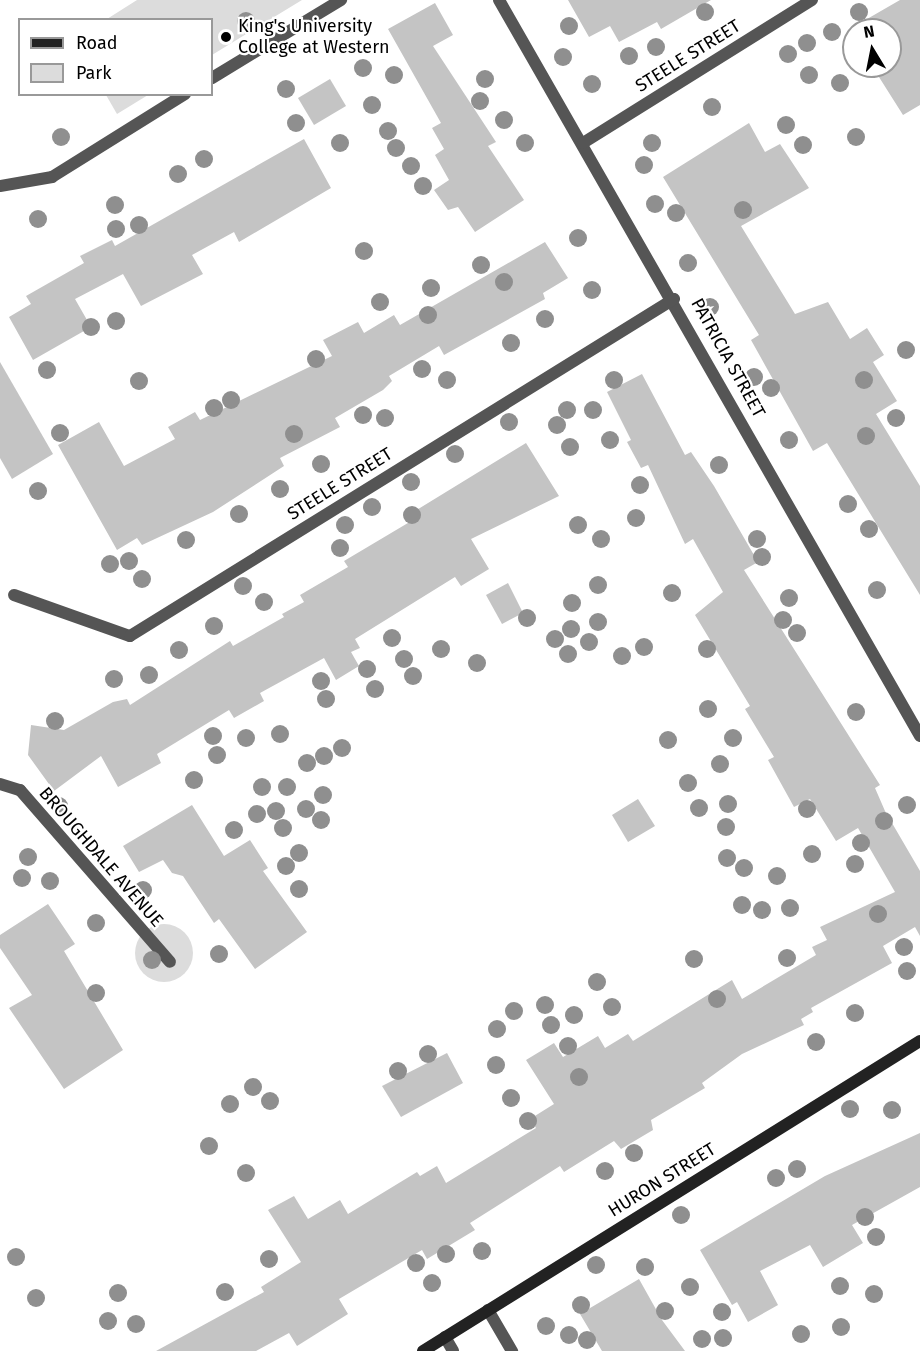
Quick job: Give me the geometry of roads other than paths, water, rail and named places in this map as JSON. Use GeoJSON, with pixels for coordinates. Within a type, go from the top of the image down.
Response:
{"type":"FeatureCollection","features":[{"type":"Feature","properties":{"kind":"street"},"geometry":{"type":"LineString","coordinates":[[213,77],[340,0]]}},
{"type":"Feature","properties":{"kind":"street","name":"PATRICIA STREET"},"geometry":{"type":"LineString","coordinates":[[500,0],[674,299],[920,736]]}},
{"type":"Feature","properties":{"kind":"street","name":"STEELE STREET"},"geometry":{"type":"LineString","coordinates":[[583,143],[812,0]]}},
{"type":"Feature","properties":{"kind":"street"},"geometry":{"type":"LineString","coordinates":[[0,186],[52,177],[182,96]]}},
{"type":"Feature","properties":{"kind":"street","name":"STEELE STREET"},"geometry":{"type":"LineString","coordinates":[[14,595],[130,636],[674,299]]}},
{"type":"Feature","properties":{"kind":"street","name":"BROUGHDALE AVENUE"},"geometry":{"type":"LineString","coordinates":[[0,784],[20,790],[170,962]]}},
{"type":"Feature","properties":{"kind":"street","name":"HURON STREET"},"geometry":{"type":"LineString","coordinates":[[423,1351],[920,1041]]}},
{"type":"Feature","properties":{"kind":"street"},"geometry":{"type":"LineString","coordinates":[[488,1310],[512,1351]]}},
{"type":"Feature","properties":{"kind":"street"},"geometry":{"type":"LineString","coordinates":[[445,1337],[453,1351]]}},
{"type":"Feature","properties":{"kind":"place","name":"King's University College at Western"},"geometry":{"type":"Point","coordinates":[226,37]}}]}
